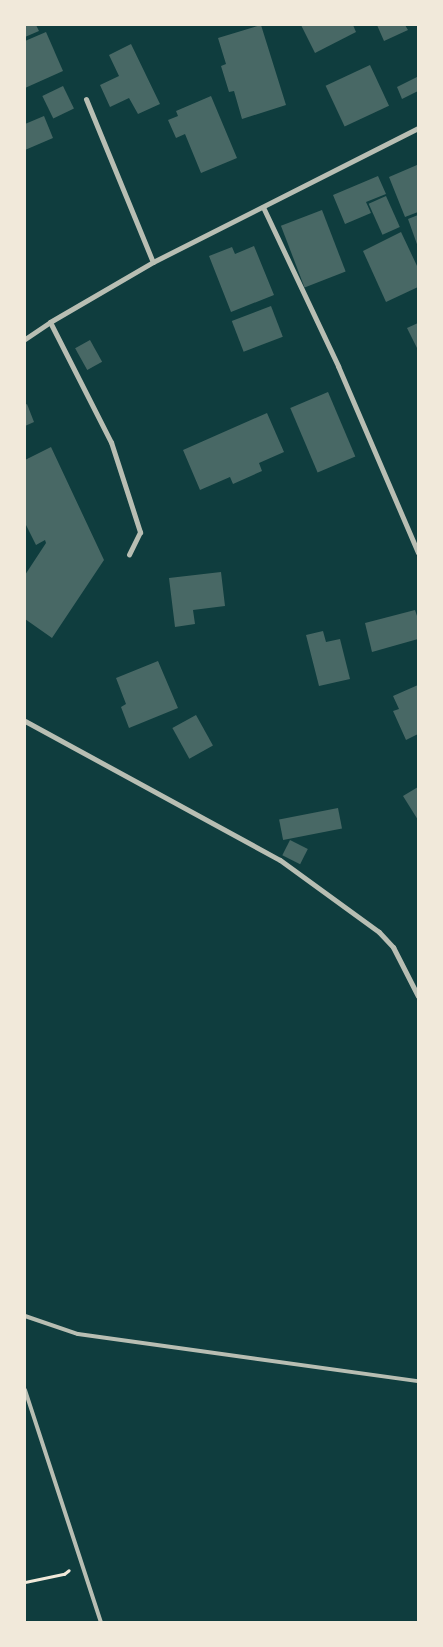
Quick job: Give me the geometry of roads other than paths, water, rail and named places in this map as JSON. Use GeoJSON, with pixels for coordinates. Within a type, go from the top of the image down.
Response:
{"type":"FeatureCollection","features":[{"type":"Feature","properties":{"kind":"street"},"geometry":{"type":"LineString","coordinates":[[86,100],[153,262]]}},
{"type":"Feature","properties":{"kind":"street"},"geometry":{"type":"LineString","coordinates":[[25,339],[50,322],[153,262],[418,128]]}},
{"type":"Feature","properties":{"kind":"street"},"geometry":{"type":"LineString","coordinates":[[263,207],[338,366],[418,553]]}},
{"type":"Feature","properties":{"kind":"street"},"geometry":{"type":"LineString","coordinates":[[50,322],[110,442],[140,532],[128,555]]}},
{"type":"Feature","properties":{"kind":"street"},"geometry":{"type":"LineString","coordinates":[[25,721],[280,860],[379,932],[393,947],[418,996]]}},
{"type":"Feature","properties":{"kind":"lane"},"geometry":{"type":"LineString","coordinates":[[25,1316],[78,1334],[418,1381]]}},
{"type":"Feature","properties":{"kind":"lane"},"geometry":{"type":"LineString","coordinates":[[25,1390],[101,1622]]}}]}
